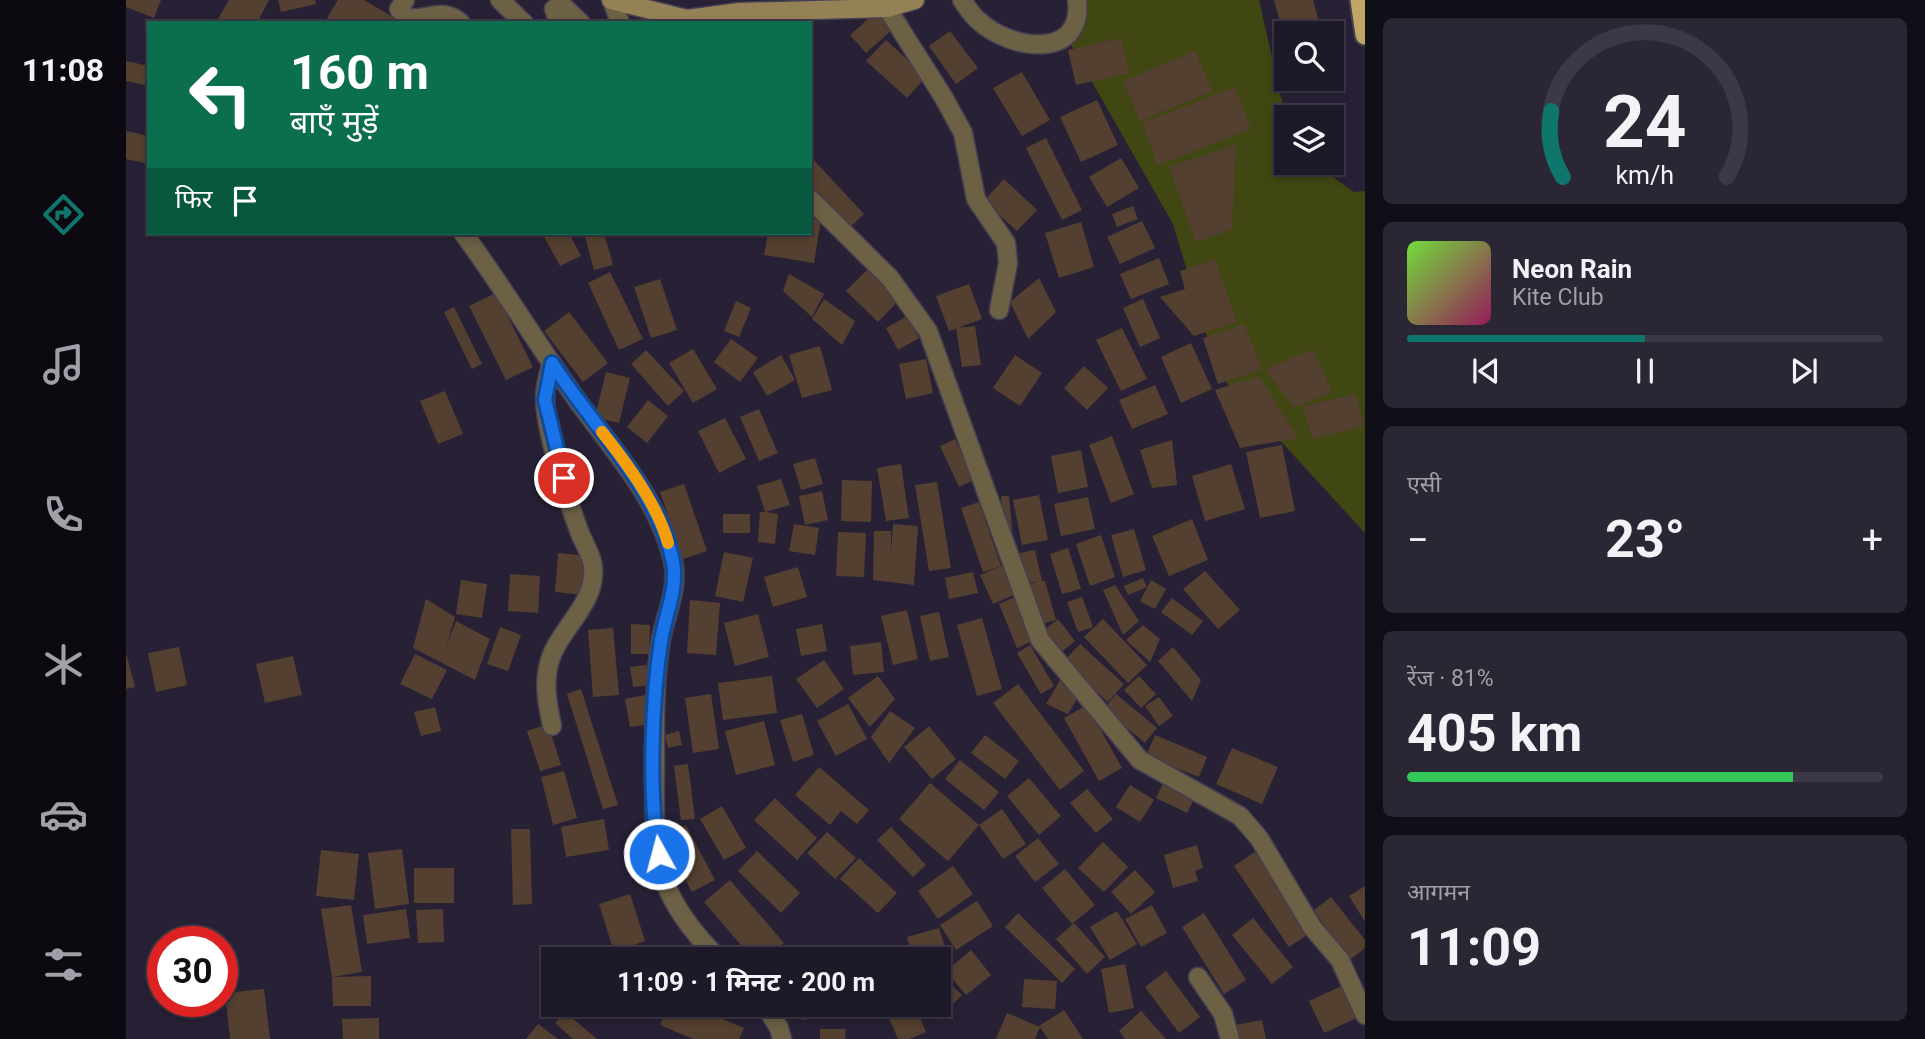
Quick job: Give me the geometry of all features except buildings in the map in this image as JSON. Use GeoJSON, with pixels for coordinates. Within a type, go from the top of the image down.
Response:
{"type":"FeatureCollection","features":[{"type":"Feature","properties":{"kind":"highway"},"geometry":{"type":"LineString","coordinates":[[1360,0],[1365,35]]}},
{"type":"Feature","properties":{"kind":"main road"},"geometry":{"type":"LineString","coordinates":[[612,0],[688,21],[739,12],[887,8],[915,0]]}},
{"type":"Feature","properties":{"kind":"street"},"geometry":{"type":"LineString","coordinates":[[500,0],[522,21]]}},
{"type":"Feature","properties":{"kind":"street"},"geometry":{"type":"LineString","coordinates":[[612,0],[619,21]]}},
{"type":"Feature","properties":{"kind":"street"},"geometry":{"type":"LineString","coordinates":[[962,0],[979,22],[1029,44],[1055,43],[1072,34],[1078,22],[1077,0]]}},
{"type":"Feature","properties":{"kind":"street"},"geometry":{"type":"LineString","coordinates":[[558,21],[554,9],[561,4],[579,21]]}},
{"type":"Feature","properties":{"kind":"street"},"geometry":{"type":"LineString","coordinates":[[887,8],[944,98],[962,133],[976,200],[1006,243],[1008,263],[999,310]]}},
{"type":"Feature","properties":{"kind":"street"},"geometry":{"type":"LineString","coordinates":[[406,14],[450,14],[459,21]]}},
{"type":"Feature","properties":{"kind":"street"},"geometry":{"type":"LineString","coordinates":[[812,202],[890,278],[928,331],[1040,640],[1140,760],[1240,816],[1259,838],[1312,927],[1340,960],[1365,1015]]}},
{"type":"Feature","properties":{"kind":"street"},"geometry":{"type":"LineString","coordinates":[[464,235],[606,437],[664,529],[674,565],[673,596],[661,638],[655,692],[654,831],[663,877],[681,912],[709,947]]}},
{"type":"Feature","properties":{"kind":"street"},"geometry":{"type":"LineString","coordinates":[[552,363],[545,400],[550,429],[578,528],[593,567],[592,585],[585,601],[558,643],[548,666],[546,691],[552,726]]}},
{"type":"Feature","properties":{"kind":"street"},"geometry":{"type":"LineString","coordinates":[[1198,976],[1223,1014],[1230,1039]]}},
{"type":"Feature","properties":{"kind":"street"},"geometry":{"type":"LineString","coordinates":[[772,1017],[782,1039]]}},
{"type":"Feature","properties":{"kind":"green space"},"geometry":{"type":"Polygon","coordinates":[[[1069,0],[1259,0],[1274,66],[1274,91],[1280,91],[1283,105],[1274,105],[1274,175],[1330,175],[1354,192],[1365,191],[1365,533],[1218,373],[1173,224],[1067,38],[1069,0]]]}},
{"type":"Feature","properties":{"kind":"slow traffic"},"geometry":{"type":"LineString","coordinates":[[602,432],[641,490],[664,529],[668,543]]}},
{"type":"Feature","properties":{"kind":"route"},"geometry":{"type":"LineString","coordinates":[[564,478],[545,400],[546,382],[552,363],[641,490],[664,529],[674,565],[673,596],[661,638],[655,692],[654,831],[659,854]]}}]}
